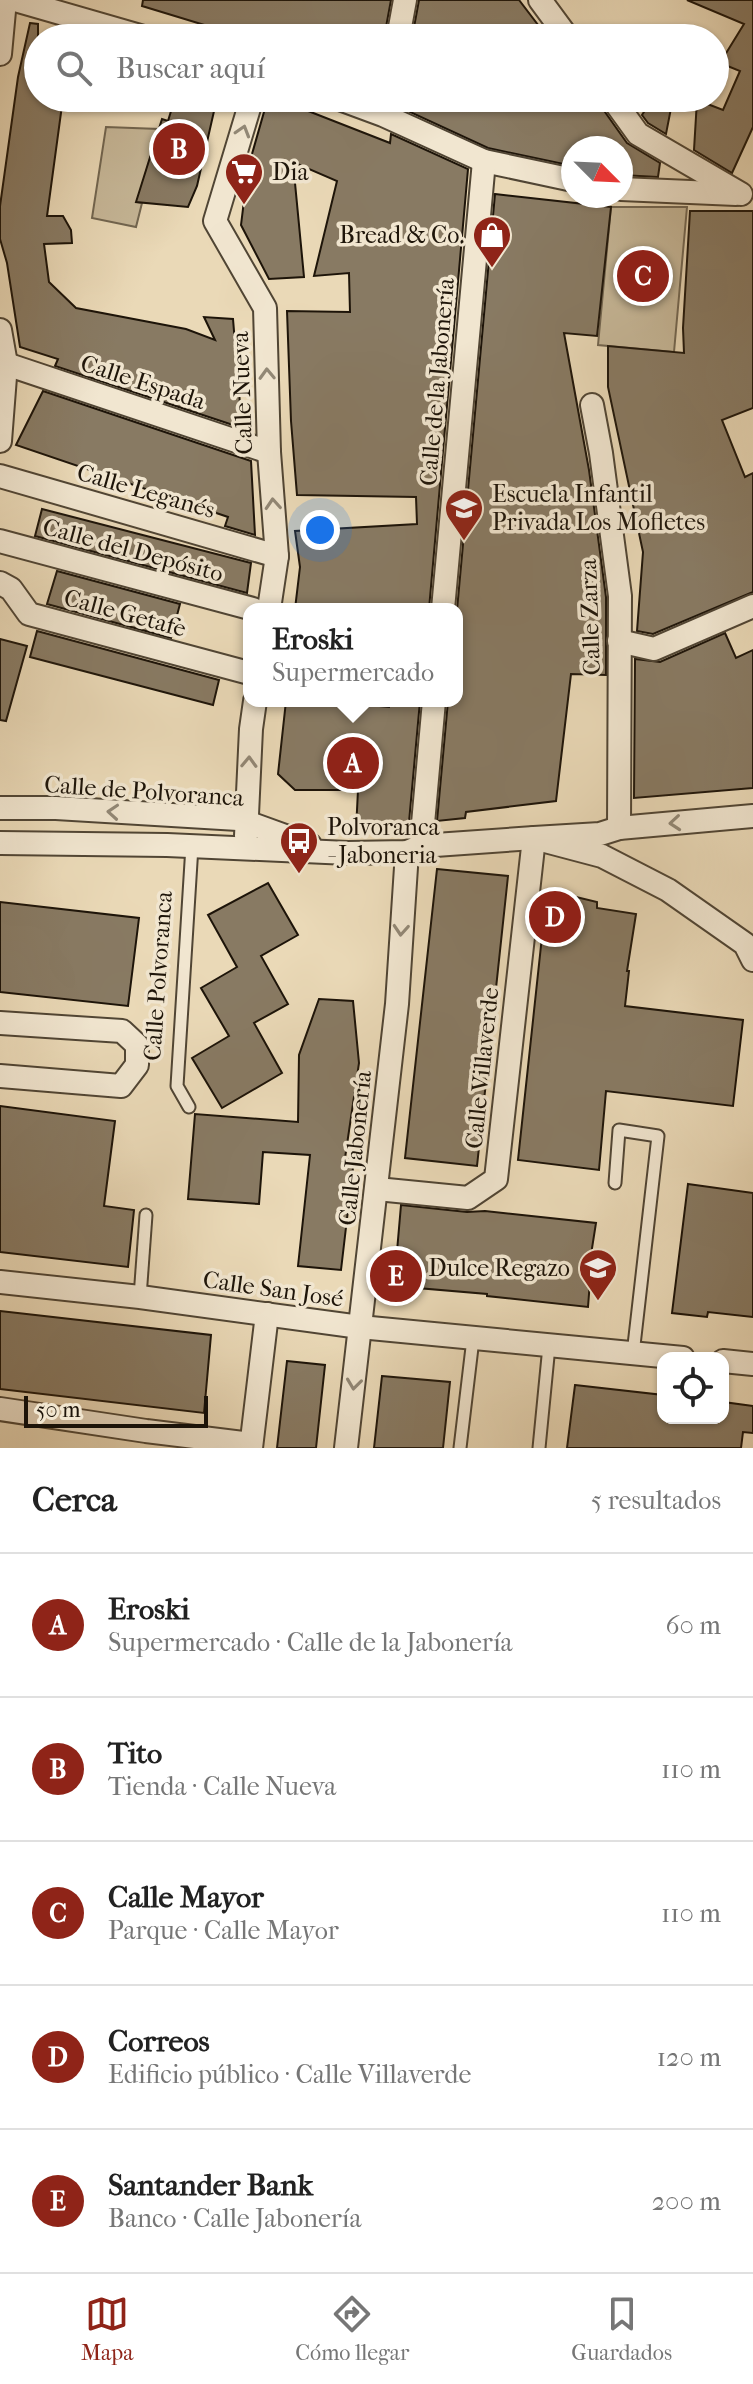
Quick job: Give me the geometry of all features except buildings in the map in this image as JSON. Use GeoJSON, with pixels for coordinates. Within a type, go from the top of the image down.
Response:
{"type":"FeatureCollection","features":[{"type":"Feature","properties":{"kind":"street"},"geometry":{"type":"LineString","coordinates":[[0,54],[5,0]]}},
{"type":"Feature","properties":{"kind":"street"},"geometry":{"type":"LineString","coordinates":[[15,0],[98,24]]}},
{"type":"Feature","properties":{"kind":"street"},"geometry":{"type":"LineString","coordinates":[[401,24],[405,0]]}},
{"type":"Feature","properties":{"kind":"street"},"geometry":{"type":"LineString","coordinates":[[540,0],[558,24]]}},
{"type":"Feature","properties":{"kind":"street","name":"Calle Nueva"},"geometry":{"type":"LineString","coordinates":[[248,112],[215,221],[265,308],[269,452],[277,556],[270,603]]}},
{"type":"Feature","properties":{"kind":"street"},"geometry":{"type":"LineString","coordinates":[[396,112],[484,161],[561,177]]}},
{"type":"Feature","properties":{"kind":"street"},"geometry":{"type":"LineString","coordinates":[[622,112],[638,134],[747,194]]}},
{"type":"Feature","properties":{"kind":"street","name":"Calle de la Jabonería"},"geometry":{"type":"LineString","coordinates":[[444,603],[484,161]]}},
{"type":"Feature","properties":{"kind":"street"},"geometry":{"type":"LineString","coordinates":[[633,189],[747,194]]}},
{"type":"Feature","properties":{"kind":"street"},"geometry":{"type":"LineString","coordinates":[[0,330],[3,363],[0,441]]}},
{"type":"Feature","properties":{"kind":"street","name":"Calle Espada"},"geometry":{"type":"LineString","coordinates":[[3,363],[269,452]]}},
{"type":"Feature","properties":{"kind":"street","name":"Calle Zarza"},"geometry":{"type":"LineString","coordinates":[[592,405],[620,596],[619,828]]}},
{"type":"Feature","properties":{"kind":"street","name":"Calle Leganés"},"geometry":{"type":"LineString","coordinates":[[0,476],[277,556]]}},
{"type":"Feature","properties":{"kind":"street","name":"Calle del Depósito"},"geometry":{"type":"LineString","coordinates":[[0,541],[243,606]]}},
{"type":"Feature","properties":{"kind":"street","name":"Calle Getafe"},"geometry":{"type":"LineString","coordinates":[[0,583],[11,589],[29,614],[243,671]]}},
{"type":"Feature","properties":{"kind":"street"},"geometry":{"type":"LineString","coordinates":[[619,641],[654,649],[753,606]]}},
{"type":"Feature","properties":{"kind":"street"},"geometry":{"type":"LineString","coordinates":[[245,850],[254,707]]}},
{"type":"Feature","properties":{"kind":"street"},"geometry":{"type":"LineString","coordinates":[[414,849],[433,707]]}},
{"type":"Feature","properties":{"kind":"street","name":"Calle de Polvoranca"},"geometry":{"type":"LineString","coordinates":[[0,808],[238,819],[328,852]]}},
{"type":"Feature","properties":{"kind":"street"},"geometry":{"type":"LineString","coordinates":[[534,838],[600,834],[619,828],[753,816]]}},
{"type":"Feature","properties":{"kind":"street","name":"Calle de Polvoranca"},"geometry":{"type":"LineString","coordinates":[[0,843],[328,852],[414,849],[534,838],[602,856],[668,890],[745,944],[753,960]]}},
{"type":"Feature","properties":{"kind":"street","name":"Calle Villaverde"},"geometry":{"type":"LineString","coordinates":[[377,1189],[468,1198],[496,1179],[534,838]]}},
{"type":"Feature","properties":{"kind":"street","name":"Calle Jabonería"},"geometry":{"type":"LineString","coordinates":[[346,1448],[414,849]]}},
{"type":"Feature","properties":{"kind":"street"},"geometry":{"type":"LineString","coordinates":[[0,1023],[122,1031],[137,1045],[137,1065],[121,1086],[0,1076]]}},
{"type":"Feature","properties":{"kind":"street","name":"Calle San José"},"geometry":{"type":"LineString","coordinates":[[0,1282],[140,1297],[360,1327],[657,1356]]}},
{"type":"Feature","properties":{"kind":"street"},"geometry":{"type":"LineString","coordinates":[[0,1409],[251,1446],[267,1314]]}},
{"type":"Feature","properties":{"kind":"street"},"geometry":{"type":"LineString","coordinates":[[729,1362],[753,1364]]}},
{"type":"Feature","properties":{"kind":"lane","name":"Calle Polvoranca"},"geometry":{"type":"LineString","coordinates":[[189,1107],[177,1086],[192,846]]}},
{"type":"Feature","properties":{"kind":"lane"},"geometry":{"type":"LineString","coordinates":[[615,1183],[619,1130],[658,1136],[633,1354]]}},
{"type":"Feature","properties":{"kind":"lane"},"geometry":{"type":"LineString","coordinates":[[140,1297],[146,1215]]}},
{"type":"Feature","properties":{"kind":"lane"},"geometry":{"type":"LineString","coordinates":[[460,1448],[473,1339]]}},
{"type":"Feature","properties":{"kind":"lane"},"geometry":{"type":"LineString","coordinates":[[539,1448],[549,1346]]}},
{"type":"Feature","properties":{"kind":"shaded area"},"geometry":{"type":"Polygon","coordinates":[[[106,127],[159,129],[137,202],[142,203],[136,227],[92,218],[106,127]]]}},
{"type":"Feature","properties":{"kind":"shaded area"},"geometry":{"type":"Polygon","coordinates":[[[687,207],[674,352],[598,345],[611,208],[687,207]]]}},
{"type":"Feature","properties":{"kind":"place","name":"Tito"},"geometry":{"type":"Point","coordinates":[179,149]}},
{"type":"Feature","properties":{"kind":"place","name":"Dia"},"geometry":{"type":"Point","coordinates":[244,206]}},
{"type":"Feature","properties":{"kind":"place","name":"Bread & Co."},"geometry":{"type":"Point","coordinates":[492,269]}},
{"type":"Feature","properties":{"kind":"place","name":"Calle Mayor"},"geometry":{"type":"Point","coordinates":[643,276]}},
{"type":"Feature","properties":{"kind":"place","name":"Escuela Infantil Privada Los Mofletes"},"geometry":{"type":"Point","coordinates":[464,542]}},
{"type":"Feature","properties":{"kind":"place","name":"Eroski"},"geometry":{"type":"Point","coordinates":[353,763]}},
{"type":"Feature","properties":{"kind":"place","name":"Polvoranca - Jaboneria"},"geometry":{"type":"Point","coordinates":[299,875]}},
{"type":"Feature","properties":{"kind":"place","name":"Correos"},"geometry":{"type":"Point","coordinates":[555,917]}},
{"type":"Feature","properties":{"kind":"place","name":"Santander Bank"},"geometry":{"type":"Point","coordinates":[396,1276]}},
{"type":"Feature","properties":{"kind":"place","name":"Dulce Regazo"},"geometry":{"type":"Point","coordinates":[598,1302]}}]}
